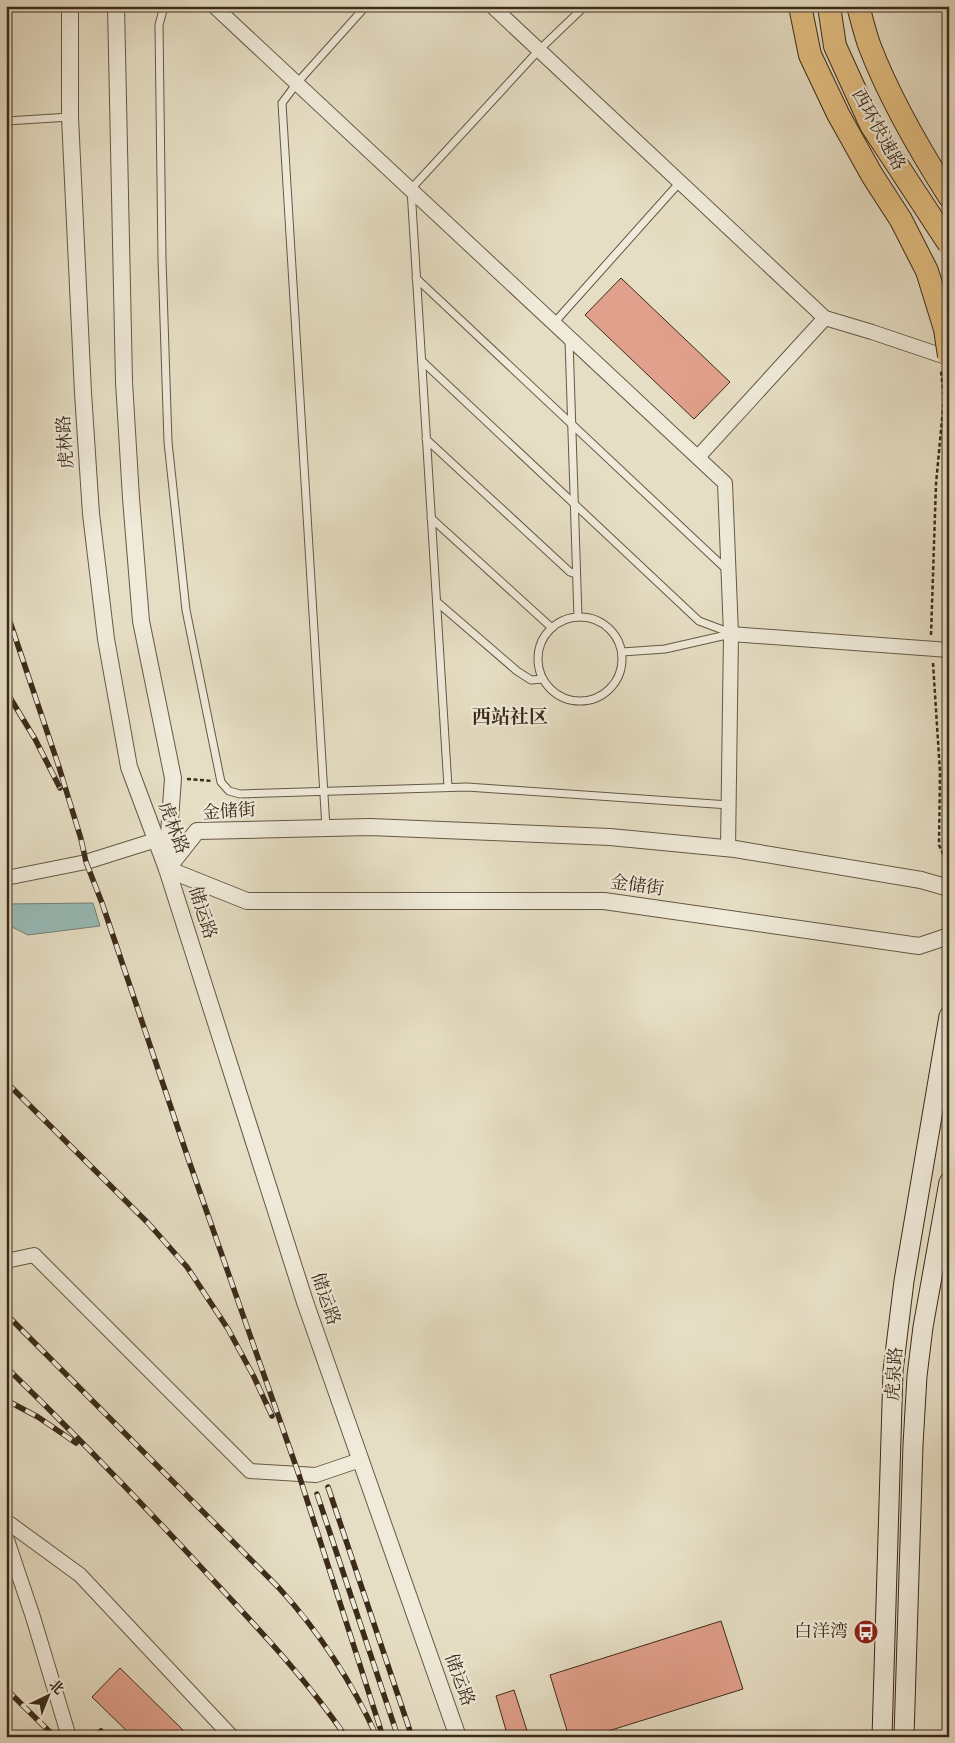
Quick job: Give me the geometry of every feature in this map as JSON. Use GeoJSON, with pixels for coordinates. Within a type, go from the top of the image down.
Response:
{"type":"FeatureCollection","features":[{"type":"Feature","properties":{"kind":"highway"},"geometry":{"type":"LineString","coordinates":[[800,6],[810,55],[838,114],[872,175],[901,220],[927,271],[945,329],[946,356]]}},
{"type":"Feature","properties":{"kind":"highway","name":"西环快速路"},"geometry":{"type":"LineString","coordinates":[[829,6],[835,46],[871,125],[949,244]]}},
{"type":"Feature","properties":{"kind":"highway","name":"西环快速路"},"geometry":{"type":"LineString","coordinates":[[858,6],[869,46],[897,107],[926,160],[949,196]]}},
{"type":"Feature","properties":{"kind":"main road","name":"虎泉路"},"geometry":{"type":"LineString","coordinates":[[882,1737],[893,1371],[904,1281],[949,1016]]}},
{"type":"Feature","properties":{"kind":"main road","name":"虎泉路"},"geometry":{"type":"LineString","coordinates":[[904,1737],[912,1454],[917,1376],[923,1327],[949,1182]]}},
{"type":"Feature","properties":{"kind":"street","name":"虎林路"},"geometry":{"type":"LineString","coordinates":[[70,6],[70,117],[83,393],[92,524],[106,639],[129,767],[167,869]]}},
{"type":"Feature","properties":{"kind":"street","name":"虎林路"},"geometry":{"type":"LineString","coordinates":[[116,6],[124,382],[130,498],[141,621],[173,778],[167,869]]}},
{"type":"Feature","properties":{"kind":"street"},"geometry":{"type":"LineString","coordinates":[[214,6],[726,483],[731,634],[728,849]]}},
{"type":"Feature","properties":{"kind":"street"},"geometry":{"type":"LineString","coordinates":[[492,6],[825,318],[946,356]]}},
{"type":"Feature","properties":{"kind":"street"},"geometry":{"type":"LineString","coordinates":[[698,457],[825,318]]}},
{"type":"Feature","properties":{"kind":"street"},"geometry":{"type":"LineString","coordinates":[[731,634],[949,650]]}},
{"type":"Feature","properties":{"kind":"street","name":"金储街"},"geometry":{"type":"LineString","coordinates":[[949,888],[921,880],[728,849],[610,837],[370,827],[197,831],[167,869],[247,901],[604,902],[919,946],[949,936]]}},
{"type":"Feature","properties":{"kind":"street"},"geometry":{"type":"LineString","coordinates":[[6,878],[86,862],[156,840]]}},
{"type":"Feature","properties":{"kind":"street","name":"储运路"},"geometry":{"type":"LineString","coordinates":[[167,869],[305,1302],[458,1737]]}},
{"type":"Feature","properties":{"kind":"street"},"geometry":{"type":"LineString","coordinates":[[6,1261],[34,1255],[250,1470],[316,1475],[360,1460]]}},
{"type":"Feature","properties":{"kind":"street"},"geometry":{"type":"LineString","coordinates":[[6,1522],[80,1575],[232,1737]]}},
{"type":"Feature","properties":{"kind":"street"},"geometry":{"type":"LineString","coordinates":[[6,1536],[34,1617],[69,1737]]}},
{"type":"Feature","properties":{"kind":"lane"},"geometry":{"type":"LineString","coordinates":[[164,6],[159,25],[162,259],[168,442],[186,610],[221,782],[229,792],[240,794],[467,787],[729,805]]}},
{"type":"Feature","properties":{"kind":"lane"},"geometry":{"type":"LineString","coordinates":[[326,828],[282,104],[297,83],[366,6]]}},
{"type":"Feature","properties":{"kind":"lane"},"geometry":{"type":"LineString","coordinates":[[448,787],[411,189],[539,50],[585,6]]}},
{"type":"Feature","properties":{"kind":"lane"},"geometry":{"type":"LineString","coordinates":[[6,122],[70,117]]}},
{"type":"Feature","properties":{"kind":"lane"},"geometry":{"type":"LineString","coordinates":[[554,323],[680,182]]}},
{"type":"Feature","properties":{"kind":"lane"},"geometry":{"type":"LineString","coordinates":[[416,278],[729,571]]}},
{"type":"Feature","properties":{"kind":"lane"},"geometry":{"type":"LineString","coordinates":[[569,337],[578,617]]}},
{"type":"Feature","properties":{"kind":"lane"},"geometry":{"type":"LineString","coordinates":[[422,361],[699,621],[731,634]]}},
{"type":"Feature","properties":{"kind":"lane"},"geometry":{"type":"LineString","coordinates":[[426,439],[570,572],[576,574]]}},
{"type":"Feature","properties":{"kind":"lane"},"geometry":{"type":"LineString","coordinates":[[431,518],[552,628]]}},
{"type":"Feature","properties":{"kind":"lane"},"geometry":{"type":"LineString","coordinates":[[436,602],[517,671],[531,680],[544,679]]}},
{"type":"Feature","properties":{"kind":"lane"},"geometry":{"type":"LineString","coordinates":[[578,617],[596,620],[608,627],[617,638],[622,652],[622,666],[618,680],[609,691],[598,698],[584,702],[570,701],[558,695],[547,686],[540,674],[538,660],[540,647],[546,634],[552,628],[568,618],[578,617]]}},
{"type":"Feature","properties":{"kind":"lane"},"geometry":{"type":"LineString","coordinates":[[622,652],[664,649],[731,634]]}},
{"type":"Feature","properties":{"kind":"path"},"geometry":{"type":"LineString","coordinates":[[946,356],[936,484],[932,649],[940,772],[939,844],[949,867]]}},
{"type":"Feature","properties":{"kind":"path"},"geometry":{"type":"LineString","coordinates":[[173,778],[221,782]]}},
{"type":"Feature","properties":{"kind":"water"},"geometry":{"type":"Polygon","coordinates":[[[93,903],[100,926],[28,935],[8,925],[6,926],[6,904],[93,903]]]}},
{"type":"Feature","properties":{"kind":"building"},"geometry":{"type":"Polygon","coordinates":[[[621,278],[730,382],[694,419],[585,315],[621,278]]]}},
{"type":"Feature","properties":{"kind":"building"},"geometry":{"type":"Polygon","coordinates":[[[721,1621],[743,1689],[589,1737],[569,1737],[550,1675],[721,1621]]]}},
{"type":"Feature","properties":{"kind":"building"},"geometry":{"type":"Polygon","coordinates":[[[120,1668],[190,1737],[133,1737],[92,1697],[120,1668]]]}},
{"type":"Feature","properties":{"kind":"building"},"geometry":{"type":"Polygon","coordinates":[[[514,1690],[529,1737],[508,1737],[496,1696],[514,1690]]]}},
{"type":"Feature","properties":{"kind":"railway"},"geometry":{"type":"LineString","coordinates":[[6,610],[59,767],[86,862],[102,903],[189,1161],[299,1475],[383,1737]]}},
{"type":"Feature","properties":{"kind":"railway"},"geometry":{"type":"LineString","coordinates":[[6,691],[35,739],[60,788]]}},
{"type":"Feature","properties":{"kind":"railway"},"geometry":{"type":"LineString","coordinates":[[6,1082],[148,1223],[187,1267],[228,1329],[254,1377],[272,1416]]}},
{"type":"Feature","properties":{"kind":"railway"},"geometry":{"type":"LineString","coordinates":[[6,1314],[294,1605],[321,1640],[346,1678],[377,1737]]}},
{"type":"Feature","properties":{"kind":"railway"},"geometry":{"type":"LineString","coordinates":[[6,1367],[128,1489],[257,1627],[312,1691],[346,1737]]}},
{"type":"Feature","properties":{"kind":"railway"},"geometry":{"type":"LineString","coordinates":[[6,1400],[38,1417],[76,1443]]}},
{"type":"Feature","properties":{"kind":"railway"},"geometry":{"type":"LineString","coordinates":[[328,1487],[412,1737]]}},
{"type":"Feature","properties":{"kind":"railway"},"geometry":{"type":"LineString","coordinates":[[317,1494],[398,1737]]}},
{"type":"Feature","properties":{"kind":"railway"},"geometry":{"type":"LineString","coordinates":[[6,1689],[55,1737]]}},
{"type":"Feature","properties":{"kind":"railway"},"geometry":{"type":"LineString","coordinates":[[101,1731],[107,1737]]}},
{"type":"Feature","properties":{"kind":"place","name":"白洋湾"},"geometry":{"type":"Point","coordinates":[866,1632]}},
{"type":"Feature","properties":{"kind":"district","name":"西站社区"},"geometry":{"type":"Point","coordinates":[510,718]}}]}
